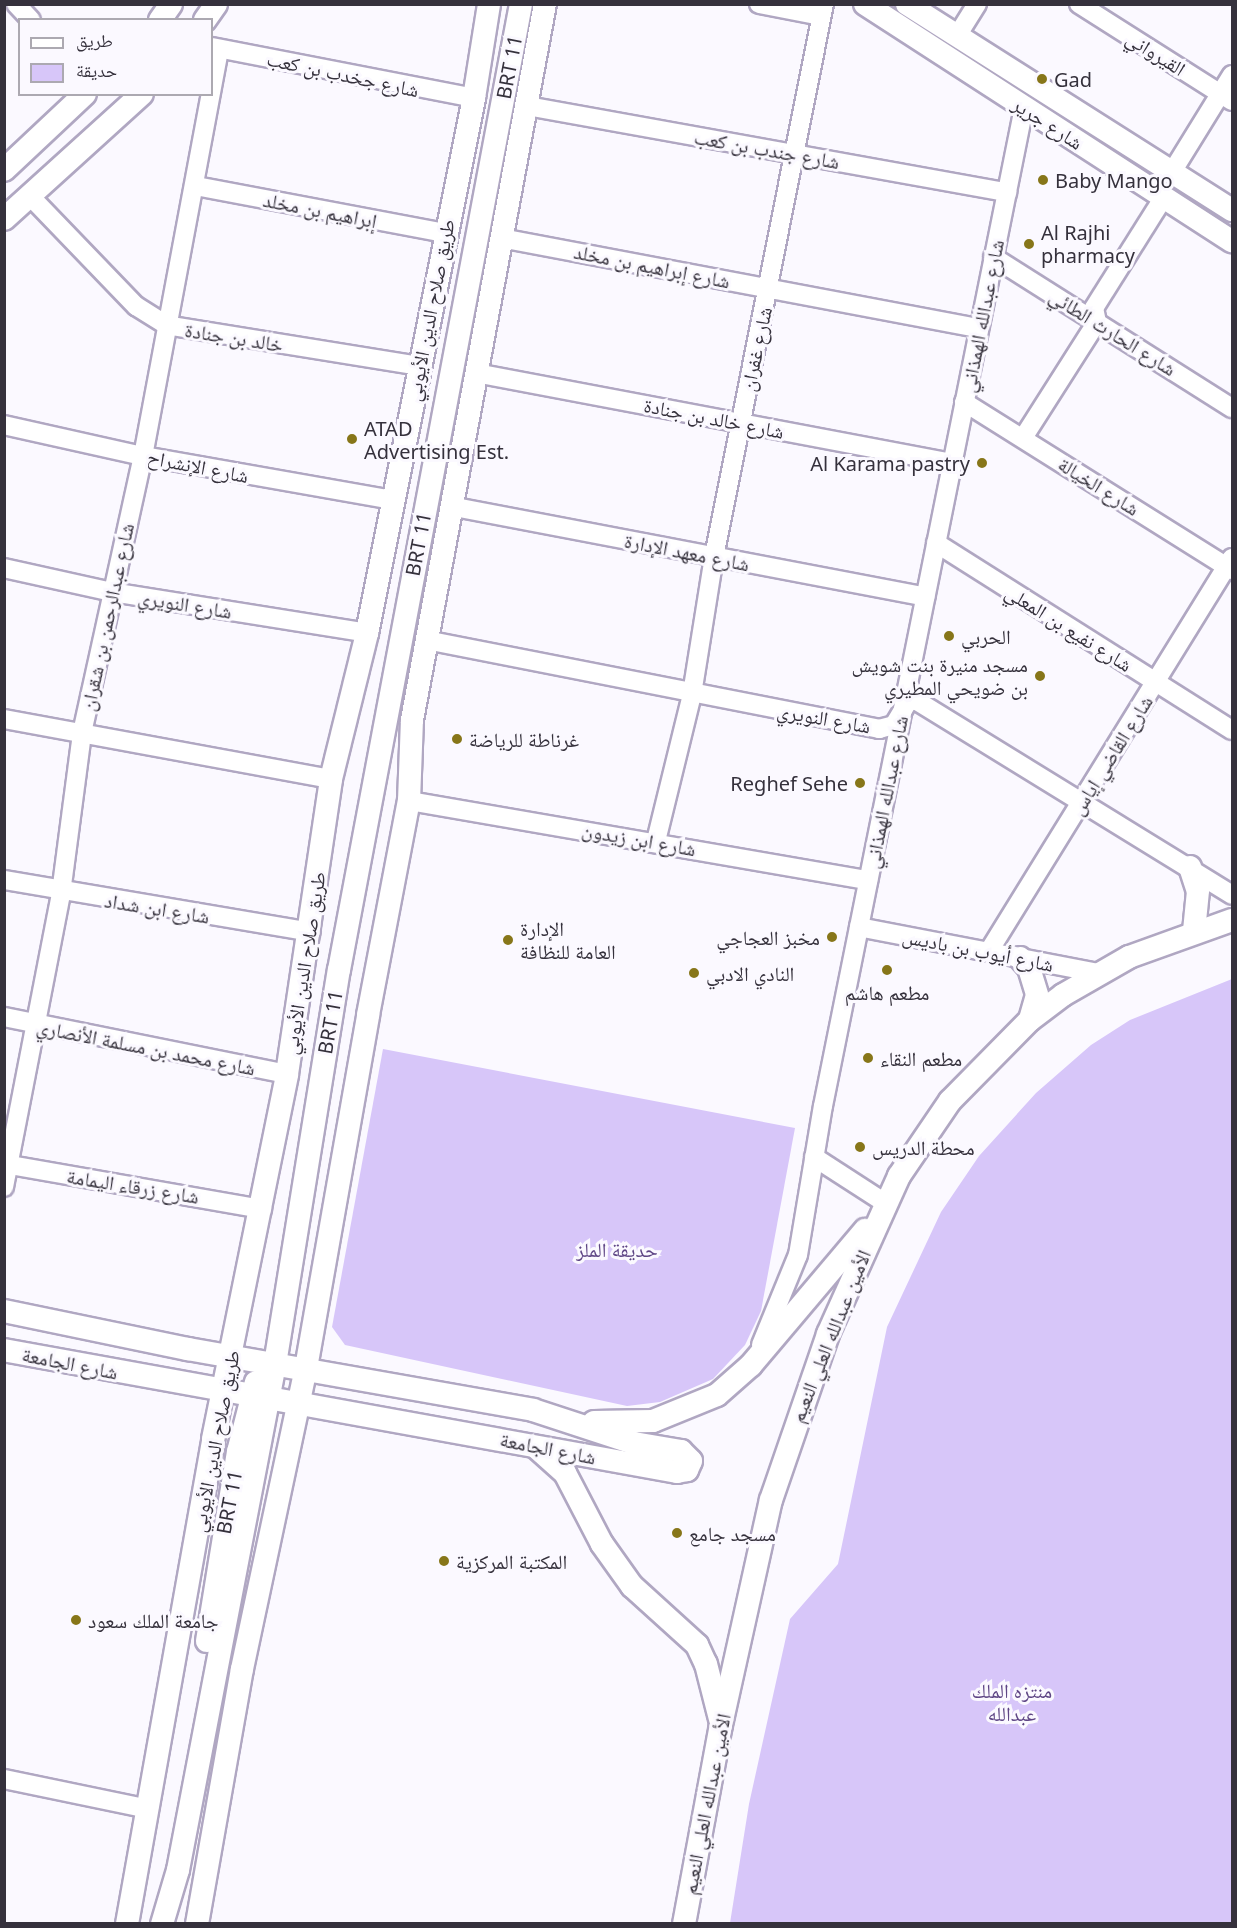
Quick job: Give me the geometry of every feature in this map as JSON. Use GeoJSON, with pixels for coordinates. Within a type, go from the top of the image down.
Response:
{"type":"FeatureCollection","features":[{"type":"Feature","properties":{"kind":"main road"},"geometry":{"type":"LineString","coordinates":[[161,18],[171,4]]}},
{"type":"Feature","properties":{"kind":"main road"},"geometry":{"type":"LineString","coordinates":[[206,18],[216,4]]}},
{"type":"Feature","properties":{"kind":"main road","name":"طريق صلاح الدين الأيوبي"},"geometry":{"type":"LineString","coordinates":[[127,1923],[213,1439],[262,1209],[287,1074],[311,932],[331,780],[367,633],[418,366],[474,98],[489,4]]}},
{"type":"Feature","properties":{"kind":"main road","name":"BRT 11"},"geometry":{"type":"LineString","coordinates":[[162,1923],[167,1869],[214,1584],[269,1362],[393,669],[521,4]]}},
{"type":"Feature","properties":{"kind":"main road"},"geometry":{"type":"LineString","coordinates":[[197,1923],[242,1669],[306,1368],[368,1015],[410,801],[412,720],[545,4]]}},
{"type":"Feature","properties":{"kind":"main road","name":"شارع جرير"},"geometry":{"type":"LineString","coordinates":[[865,4],[1233,241]]}},
{"type":"Feature","properties":{"kind":"main road","name":"شارع جرير"},"geometry":{"type":"LineString","coordinates":[[907,4],[1233,210]]}},
{"type":"Feature","properties":{"kind":"main road"},"geometry":{"type":"LineString","coordinates":[[4,170],[83,96]]}},
{"type":"Feature","properties":{"kind":"main road"},"geometry":{"type":"LineString","coordinates":[[4,219],[140,96]]}},
{"type":"Feature","properties":{"kind":"main road"},"geometry":{"type":"LineString","coordinates":[[1190,867],[1199,904],[1194,931]]}},
{"type":"Feature","properties":{"kind":"main road","name":"الأمين عبدالله العلي النعيم"},"geometry":{"type":"LineString","coordinates":[[684,1923],[721,1725],[756,1556],[788,1444],[828,1334],[884,1207],[931,1124],[975,1072],[1030,1020],[1098,973],[1194,931],[1233,920]]}},
{"type":"Feature","properties":{"kind":"main road"},"geometry":{"type":"LineString","coordinates":[[1020,958],[1035,981],[1037,995],[1030,1020]]}},
{"type":"Feature","properties":{"kind":"main road"},"geometry":{"type":"LineString","coordinates":[[550,1415],[607,1424],[653,1421],[717,1395],[751,1365],[884,1207]]}},
{"type":"Feature","properties":{"kind":"main road","name":"شارع الجامعة"},"geometry":{"type":"LineString","coordinates":[[4,1311],[550,1415],[634,1443],[686,1452],[690,1466],[677,1472],[299,1401],[4,1350]]}},
{"type":"Feature","properties":{"kind":"main road"},"geometry":{"type":"LineString","coordinates":[[533,1445],[565,1473],[602,1544],[632,1586],[697,1645],[706,1664],[721,1725]]}},
{"type":"Feature","properties":{"kind":"street"},"geometry":{"type":"LineString","coordinates":[[16,4],[29,18]]}},
{"type":"Feature","properties":{"kind":"street"},"geometry":{"type":"LineString","coordinates":[[759,4],[822,10]]}},
{"type":"Feature","properties":{"kind":"street"},"geometry":{"type":"LineString","coordinates":[[957,36],[977,4]]}},
{"type":"Feature","properties":{"kind":"street","name":"القيرواني"},"geometry":{"type":"LineString","coordinates":[[1079,4],[1227,97]]}},
{"type":"Feature","properties":{"kind":"street","name":"شارع غفران"},"geometry":{"type":"LineString","coordinates":[[656,841],[692,694],[714,557],[796,154],[822,10]]}},
{"type":"Feature","properties":{"kind":"street","name":"شارع جخدب بن كعب"},"geometry":{"type":"LineString","coordinates":[[215,48],[474,98]]}},
{"type":"Feature","properties":{"kind":"street"},"geometry":{"type":"LineString","coordinates":[[1172,172],[1227,97],[1233,75]]}},
{"type":"Feature","properties":{"kind":"street","name":"شارع عبدالرحمن بن شقران"},"geometry":{"type":"LineString","coordinates":[[4,1187],[33,1026],[61,893],[82,733],[143,456],[166,325],[196,186],[208,96]]}},
{"type":"Feature","properties":{"kind":"street","name":"شارع جندب بن كعب"},"geometry":{"type":"LineString","coordinates":[[527,106],[1007,192]]}},
{"type":"Feature","properties":{"kind":"street","name":"شارع عبدالله الهمذاني"},"geometry":{"type":"LineString","coordinates":[[751,1365],[792,1274],[868,880],[1024,107]]}},
{"type":"Feature","properties":{"kind":"street","name":"إبراهيم بن مخلد"},"geometry":{"type":"LineString","coordinates":[[196,186],[445,233]]}},
{"type":"Feature","properties":{"kind":"street","name":"خالد بن جنادة"},"geometry":{"type":"LineString","coordinates":[[30,196],[136,306],[166,325],[418,366]]}},
{"type":"Feature","properties":{"kind":"street"},"geometry":{"type":"LineString","coordinates":[[1023,438],[1096,322],[1094,308],[1164,197]]}},
{"type":"Feature","properties":{"kind":"street","name":"شارع إبراهيم بن مخلد"},"geometry":{"type":"LineString","coordinates":[[501,238],[979,328]]}},
{"type":"Feature","properties":{"kind":"street","name":"شارع الحارث الطائي"},"geometry":{"type":"LineString","coordinates":[[993,257],[1233,408]]}},
{"type":"Feature","properties":{"kind":"street","name":"شارع خالد بن جنادة"},"geometry":{"type":"LineString","coordinates":[[476,373],[952,464]]}},
{"type":"Feature","properties":{"kind":"street","name":"شارع الخيالة"},"geometry":{"type":"LineString","coordinates":[[964,402],[1231,565]]}},
{"type":"Feature","properties":{"kind":"street","name":"شارع الإنشراح"},"geometry":{"type":"LineString","coordinates":[[4,425],[143,456],[393,500]]}},
{"type":"Feature","properties":{"kind":"street","name":"شارع معهد الإدارة"},"geometry":{"type":"LineString","coordinates":[[450,506],[925,597]]}},
{"type":"Feature","properties":{"kind":"street","name":"شارع نفيع بن المعلي"},"geometry":{"type":"LineString","coordinates":[[936,543],[1233,730]]}},
{"type":"Feature","properties":{"kind":"street","name":"شارع القاضي إياس"},"geometry":{"type":"LineString","coordinates":[[989,951],[1231,565]]}},
{"type":"Feature","properties":{"kind":"street","name":"شارع النويري"},"geometry":{"type":"LineString","coordinates":[[4,568],[112,592],[367,633]]}},
{"type":"Feature","properties":{"kind":"street","name":"شارع النويري"},"geometry":{"type":"LineString","coordinates":[[426,640],[879,729],[894,725],[909,700],[937,710],[1233,895]]}},
{"type":"Feature","properties":{"kind":"street"},"geometry":{"type":"LineString","coordinates":[[4,719],[331,780]]}},
{"type":"Feature","properties":{"kind":"street","name":"شارع ابن زيدون"},"geometry":{"type":"LineString","coordinates":[[410,801],[656,841],[868,880]]}},
{"type":"Feature","properties":{"kind":"street","name":"شارع ابن شداد"},"geometry":{"type":"LineString","coordinates":[[4,880],[61,893],[311,932]]}},
{"type":"Feature","properties":{"kind":"street","name":"شارع أيوب بن باديس"},"geometry":{"type":"LineString","coordinates":[[859,927],[1098,973]]}},
{"type":"Feature","properties":{"kind":"street","name":"شارع محمد بن مسلمة الأنصاري"},"geometry":{"type":"LineString","coordinates":[[4,1017],[33,1026],[287,1074]]}},
{"type":"Feature","properties":{"kind":"street"},"geometry":{"type":"LineString","coordinates":[[814,1158],[884,1207]]}},
{"type":"Feature","properties":{"kind":"street","name":"شارع زرقاء اليمامة"},"geometry":{"type":"LineString","coordinates":[[7,1165],[262,1209]]}},
{"type":"Feature","properties":{"kind":"street"},"geometry":{"type":"LineString","coordinates":[[4,1779],[149,1809]]}},
{"type":"Feature","properties":{"kind":"green space","name":"منتزه الملك عبدالله"},"geometry":{"type":"Polygon","coordinates":[[[1232,979],[1232,1923],[730,1923],[749,1804],[790,1619],[838,1564],[887,1327],[941,1212],[979,1156],[1036,1093],[1091,1045],[1130,1020],[1232,979]]]}},
{"type":"Feature","properties":{"kind":"green space","name":"حديقة الملز"},"geometry":{"type":"Polygon","coordinates":[[[383,1049],[795,1128],[761,1311],[745,1345],[713,1379],[660,1402],[627,1406],[345,1345],[332,1327],[383,1049]]]}},
{"type":"Feature","properties":{"kind":"place","name":"Gad"},"geometry":{"type":"Point","coordinates":[1042,79]}},
{"type":"Feature","properties":{"kind":"place","name":"Baby Mango"},"geometry":{"type":"Point","coordinates":[1043,180]}},
{"type":"Feature","properties":{"kind":"place","name":"Al Rajhi pharmacy"},"geometry":{"type":"Point","coordinates":[1029,244]}},
{"type":"Feature","properties":{"kind":"place","name":"ATAD Advertising Est."},"geometry":{"type":"Point","coordinates":[352,439]}},
{"type":"Feature","properties":{"kind":"place","name":"Al Karama pastry"},"geometry":{"type":"Point","coordinates":[982,463]}},
{"type":"Feature","properties":{"kind":"place","name":"الحربي"},"geometry":{"type":"Point","coordinates":[949,636]}},
{"type":"Feature","properties":{"kind":"place","name":"مسجد منيرة بنت شويش بن ضويحي المطيري"},"geometry":{"type":"Point","coordinates":[1040,676]}},
{"type":"Feature","properties":{"kind":"place","name":"غرناطة للرياضة"},"geometry":{"type":"Point","coordinates":[457,739]}},
{"type":"Feature","properties":{"kind":"place","name":"Reghef Sehe"},"geometry":{"type":"Point","coordinates":[860,783]}},
{"type":"Feature","properties":{"kind":"place","name":"مخبز العجاجي"},"geometry":{"type":"Point","coordinates":[832,937]}},
{"type":"Feature","properties":{"kind":"place","name":"الإدارة العامة للنظافة"},"geometry":{"type":"Point","coordinates":[508,940]}},
{"type":"Feature","properties":{"kind":"place","name":"مطعم هاشم"},"geometry":{"type":"Point","coordinates":[887,970]}},
{"type":"Feature","properties":{"kind":"place","name":"النادي الادبي"},"geometry":{"type":"Point","coordinates":[694,973]}},
{"type":"Feature","properties":{"kind":"place","name":"مطعم النقاء"},"geometry":{"type":"Point","coordinates":[868,1058]}},
{"type":"Feature","properties":{"kind":"place","name":"محطة الدريس"},"geometry":{"type":"Point","coordinates":[860,1147]}},
{"type":"Feature","properties":{"kind":"place","name":"مسجد جامع"},"geometry":{"type":"Point","coordinates":[677,1533]}},
{"type":"Feature","properties":{"kind":"place","name":"المكتبة المركزية"},"geometry":{"type":"Point","coordinates":[444,1561]}},
{"type":"Feature","properties":{"kind":"place","name":"جامعة الملك سعود"},"geometry":{"type":"Point","coordinates":[76,1620]}}]}
